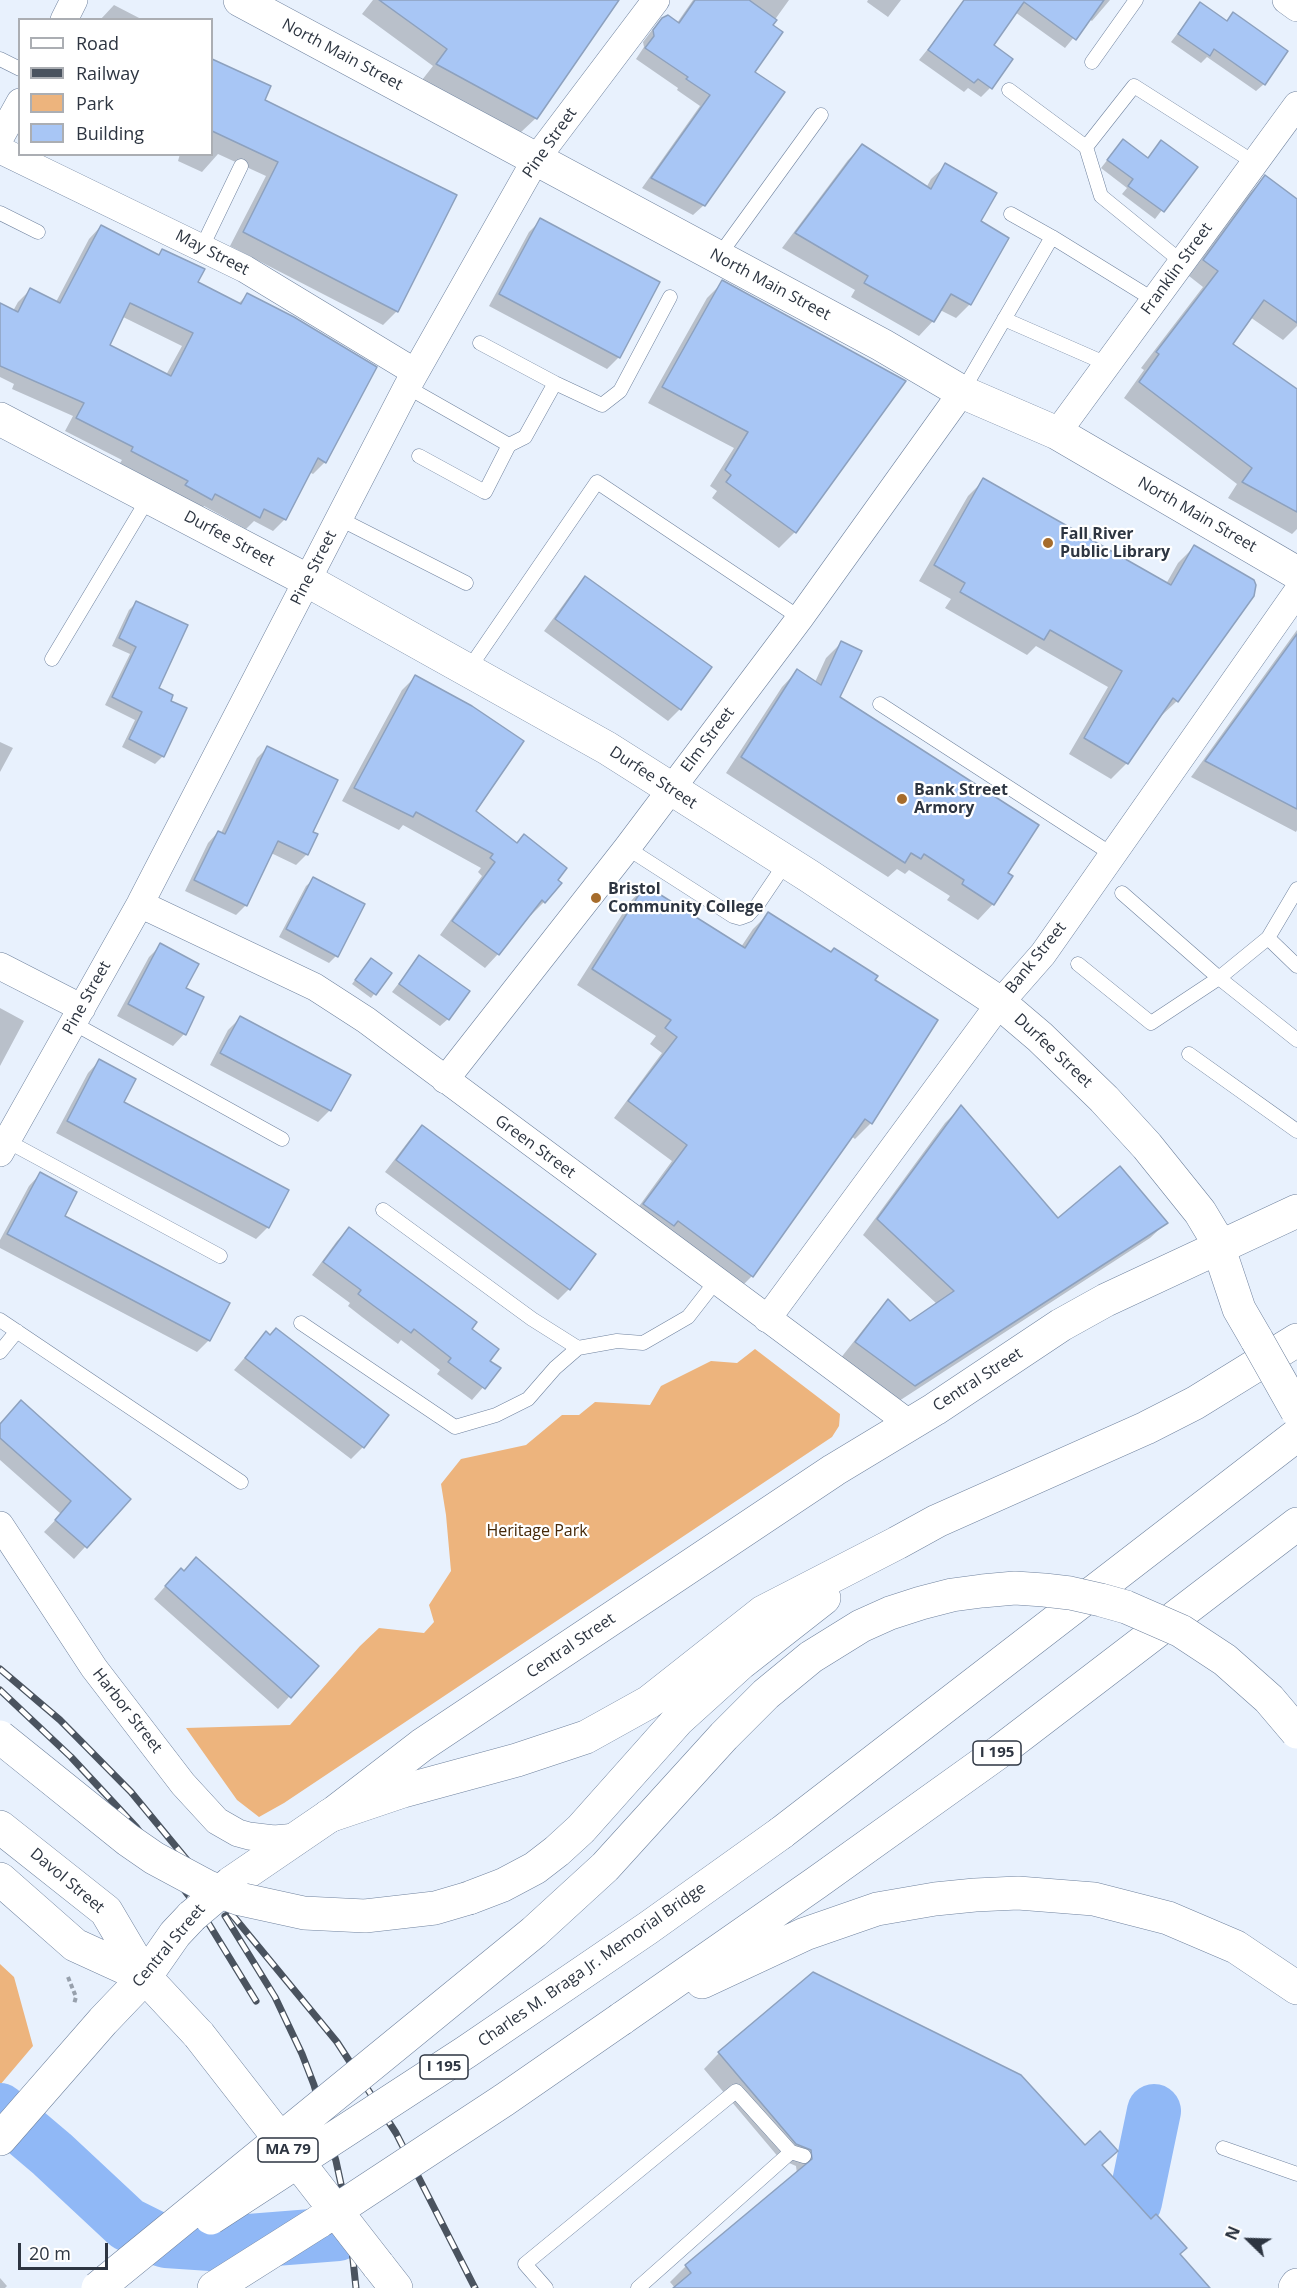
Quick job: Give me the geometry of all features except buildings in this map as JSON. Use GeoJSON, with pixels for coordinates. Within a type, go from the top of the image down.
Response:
{"type":"FeatureCollection","features":[{"type":"Feature","properties":{"kind":"main road","name":"North Main Street"},"geometry":{"type":"LineString","coordinates":[[240,0],[882,345],[962,392],[1057,433],[1297,573]]}},
{"type":"Feature","properties":{"kind":"main road","name":"Durfee Street"},"geometry":{"type":"LineString","coordinates":[[0,419],[307,580],[607,748],[787,861],[1000,1003],[1047,1043],[1126,1122],[1200,1212],[1209,1225],[1219,1248],[1232,1293],[1297,1411]]}},
{"type":"Feature","properties":{"kind":"main road","name":"Central Street"},"geometry":{"type":"LineString","coordinates":[[0,2139],[145,1977],[192,1916],[231,1883],[329,1816],[432,1738],[834,1470],[910,1424],[1061,1325],[1114,1296],[1297,1211]]}},
{"type":"Feature","properties":{"kind":"main road"},"geometry":{"type":"LineString","coordinates":[[329,1816],[403,1791],[518,1760],[586,1737],[649,1702],[763,1612],[937,1521],[1146,1428],[1195,1402],[1297,1340]]}},
{"type":"Feature","properties":{"kind":"main road","name":"Charles M. Braga Jr. Memorial Bridge"},"geometry":{"type":"LineString","coordinates":[[98,2288],[284,2172],[648,1928],[781,1833],[1297,1435]]}},
{"type":"Feature","properties":{"kind":"main road","name":"I 195"},"geometry":{"type":"LineString","coordinates":[[214,2288],[412,2161],[816,1883],[999,1752],[1297,1524]]}},
{"type":"Feature","properties":{"kind":"main road"},"geometry":{"type":"LineString","coordinates":[[0,1737],[128,1840],[154,1858],[208,1887],[272,1908],[304,1913],[365,1916],[423,1910],[469,1898],[503,1885],[535,1868],[557,1851],[581,1829],[656,1743],[706,1693],[777,1633],[897,1543]]}},
{"type":"Feature","properties":{"kind":"main road"},"geometry":{"type":"LineString","coordinates":[[98,2288],[534,1932],[605,1867],[724,1736],[766,1694],[811,1657],[861,1626],[921,1603],[952,1595],[982,1591],[1015,1588],[1044,1590],[1101,1600],[1126,1607],[1172,1627],[1218,1655],[1269,1699],[1297,1731]]}},
{"type":"Feature","properties":{"kind":"main road","name":"Davol Street"},"geometry":{"type":"LineString","coordinates":[[0,1827],[106,1911],[145,1977]]}},
{"type":"Feature","properties":{"kind":"main road","name":"MA 79"},"geometry":{"type":"LineString","coordinates":[[0,1879],[75,1945],[145,1977],[198,2035],[396,2288]]}},
{"type":"Feature","properties":{"kind":"main road"},"geometry":{"type":"LineString","coordinates":[[621,2019],[805,1934],[877,1909],[975,1894],[1018,1893],[1094,1899],[1168,1918],[1236,1947],[1297,1988]]}},
{"type":"Feature","properties":{"kind":"street"},"geometry":{"type":"LineString","coordinates":[[65,18],[74,0]]}},
{"type":"Feature","properties":{"kind":"street","name":"Pine Street"},"geometry":{"type":"LineString","coordinates":[[3,1147],[140,904],[411,380],[536,159],[656,0]]}},
{"type":"Feature","properties":{"kind":"street"},"geometry":{"type":"LineString","coordinates":[[1286,0],[1297,8]]}},
{"type":"Feature","properties":{"kind":"street","name":"Franklin Street"},"geometry":{"type":"LineString","coordinates":[[1057,433],[1297,105]]}},
{"type":"Feature","properties":{"kind":"street"},"geometry":{"type":"LineString","coordinates":[[0,138],[18,106]]}},
{"type":"Feature","properties":{"kind":"street","name":"May Street"},"geometry":{"type":"LineString","coordinates":[[0,150],[245,269],[411,380]]}},
{"type":"Feature","properties":{"kind":"street","name":"Elm Street"},"geometry":{"type":"LineString","coordinates":[[445,1080],[672,789],[800,618],[962,392]]}},
{"type":"Feature","properties":{"kind":"street","name":"Bank Street"},"geometry":{"type":"LineString","coordinates":[[767,1319],[1000,1003],[1043,954],[1297,592]]}},
{"type":"Feature","properties":{"kind":"street","name":"Green Street"},"geometry":{"type":"LineString","coordinates":[[140,904],[315,987],[366,1020],[910,1424]]}},
{"type":"Feature","properties":{"kind":"street"},"geometry":{"type":"LineString","coordinates":[[0,966],[77,1015]]}},
{"type":"Feature","properties":{"kind":"street","name":"Harbor Street"},"geometry":{"type":"LineString","coordinates":[[0,1525],[94,1668],[183,1784],[217,1821],[238,1833],[249,1836],[274,1839],[297,1837]]}},
{"type":"Feature","properties":{"kind":"lane"},"geometry":{"type":"LineString","coordinates":[[1092,62],[1136,0]]}},
{"type":"Feature","properties":{"kind":"lane"},"geometry":{"type":"LineString","coordinates":[[0,59],[18,68]]}},
{"type":"Feature","properties":{"kind":"lane"},"geometry":{"type":"LineString","coordinates":[[1086,147],[1134,86],[1255,163]]}},
{"type":"Feature","properties":{"kind":"lane"},"geometry":{"type":"LineString","coordinates":[[1008,90],[1086,147],[1101,196],[1182,262]]}},
{"type":"Feature","properties":{"kind":"lane"},"geometry":{"type":"LineString","coordinates":[[718,257],[821,115]]}},
{"type":"Feature","properties":{"kind":"lane"},"geometry":{"type":"LineString","coordinates":[[202,247],[241,166]]}},
{"type":"Feature","properties":{"kind":"lane"},"geometry":{"type":"LineString","coordinates":[[0,213],[38,232]]}},
{"type":"Feature","properties":{"kind":"lane"},"geometry":{"type":"LineString","coordinates":[[1011,214],[1154,300]]}},
{"type":"Feature","properties":{"kind":"lane"},"geometry":{"type":"LineString","coordinates":[[962,392],[1052,237]]}},
{"type":"Feature","properties":{"kind":"lane"},"geometry":{"type":"LineString","coordinates":[[480,343],[602,405],[620,391],[670,297]]}},
{"type":"Feature","properties":{"kind":"lane"},"geometry":{"type":"LineString","coordinates":[[1004,319],[1107,364]]}},
{"type":"Feature","properties":{"kind":"lane"},"geometry":{"type":"LineString","coordinates":[[411,380],[509,445]]}},
{"type":"Feature","properties":{"kind":"lane"},"geometry":{"type":"LineString","coordinates":[[419,456],[484,492],[509,445],[525,437],[555,383]]}},
{"type":"Feature","properties":{"kind":"lane"},"geometry":{"type":"LineString","coordinates":[[468,670],[597,482],[800,618]]}},
{"type":"Feature","properties":{"kind":"lane"},"geometry":{"type":"LineString","coordinates":[[52,659],[149,497]]}},
{"type":"Feature","properties":{"kind":"lane"},"geometry":{"type":"LineString","coordinates":[[340,519],[466,583]]}},
{"type":"Feature","properties":{"kind":"lane"},"geometry":{"type":"LineString","coordinates":[[880,704],[1113,855]]}},
{"type":"Feature","properties":{"kind":"lane"},"geometry":{"type":"LineString","coordinates":[[627,848],[733,916],[740,918],[748,915],[758,904],[787,861]]}},
{"type":"Feature","properties":{"kind":"lane"},"geometry":{"type":"LineString","coordinates":[[1078,964],[1151,1023],[1219,978],[1268,938],[1297,889]]}},
{"type":"Feature","properties":{"kind":"lane"},"geometry":{"type":"LineString","coordinates":[[1122,893],[1219,978],[1297,1040]]}},
{"type":"Feature","properties":{"kind":"lane"},"geometry":{"type":"LineString","coordinates":[[1268,938],[1297,966]]}},
{"type":"Feature","properties":{"kind":"lane"},"geometry":{"type":"LineString","coordinates":[[77,1015],[282,1139]]}},
{"type":"Feature","properties":{"kind":"lane"},"geometry":{"type":"LineString","coordinates":[[1189,1054],[1297,1131]]}},
{"type":"Feature","properties":{"kind":"lane"},"geometry":{"type":"LineString","coordinates":[[3,1147],[220,1256]]}},
{"type":"Feature","properties":{"kind":"lane"},"geometry":{"type":"LineString","coordinates":[[383,1210],[532,1318],[578,1348]]}},
{"type":"Feature","properties":{"kind":"lane"},"geometry":{"type":"LineString","coordinates":[[301,1323],[455,1427],[496,1415],[528,1399],[555,1368],[578,1348],[617,1341],[643,1343],[688,1317],[716,1281]]}},
{"type":"Feature","properties":{"kind":"lane"},"geometry":{"type":"LineString","coordinates":[[0,1320],[241,1482]]}},
{"type":"Feature","properties":{"kind":"lane"},"geometry":{"type":"LineString","coordinates":[[0,1352],[17,1331]]}},
{"type":"Feature","properties":{"kind":"lane"},"geometry":{"type":"LineString","coordinates":[[546,2288],[525,2264],[736,2091],[798,2154],[638,2288]]}},
{"type":"Feature","properties":{"kind":"lane"},"geometry":{"type":"LineString","coordinates":[[1223,2148],[1297,2174]]}},
{"type":"Feature","properties":{"kind":"green space","name":"Heritage Park"},"geometry":{"type":"Polygon","coordinates":[[[755,1349],[840,1414],[839,1426],[832,1437],[284,1803],[259,1817],[237,1800],[186,1728],[290,1725],[360,1646],[379,1628],[424,1633],[434,1622],[429,1605],[451,1571],[441,1484],[461,1459],[526,1445],[562,1415],[579,1415],[595,1402],[650,1405],[661,1386],[711,1361],[737,1363],[755,1349]]]}},
{"type":"Feature","properties":{"kind":"green space"},"geometry":{"type":"Polygon","coordinates":[[[0,1964],[14,1977],[33,2046],[0,2085],[0,1964]]]}},
{"type":"Feature","properties":{"kind":"waterway"},"geometry":{"type":"LineString","coordinates":[[0,2110],[52,2154],[127,2224],[153,2237],[166,2241],[211,2244],[338,2234]]}},
{"type":"Feature","properties":{"kind":"waterway"},"geometry":{"type":"LineString","coordinates":[[1135,2202],[1154,2111]]}},
{"type":"Feature","properties":{"kind":"railway"},"geometry":{"type":"LineString","coordinates":[[0,1669],[60,1720],[131,1792],[337,2042],[396,2133],[475,2288]]}},
{"type":"Feature","properties":{"kind":"railway"},"geometry":{"type":"LineString","coordinates":[[0,1690],[71,1757],[137,1828],[204,1916],[256,2001]]}},
{"type":"Feature","properties":{"kind":"railway"},"geometry":{"type":"LineString","coordinates":[[225,1916],[275,1997],[314,2085],[344,2198],[356,2288]]}},
{"type":"Feature","properties":{"kind":"place","name":"Fall River Public Library"},"geometry":{"type":"Point","coordinates":[1048,543]}},
{"type":"Feature","properties":{"kind":"place","name":"Bank Street Armory"},"geometry":{"type":"Point","coordinates":[902,799]}},
{"type":"Feature","properties":{"kind":"place","name":"Bristol Community College"},"geometry":{"type":"Point","coordinates":[596,898]}}]}
